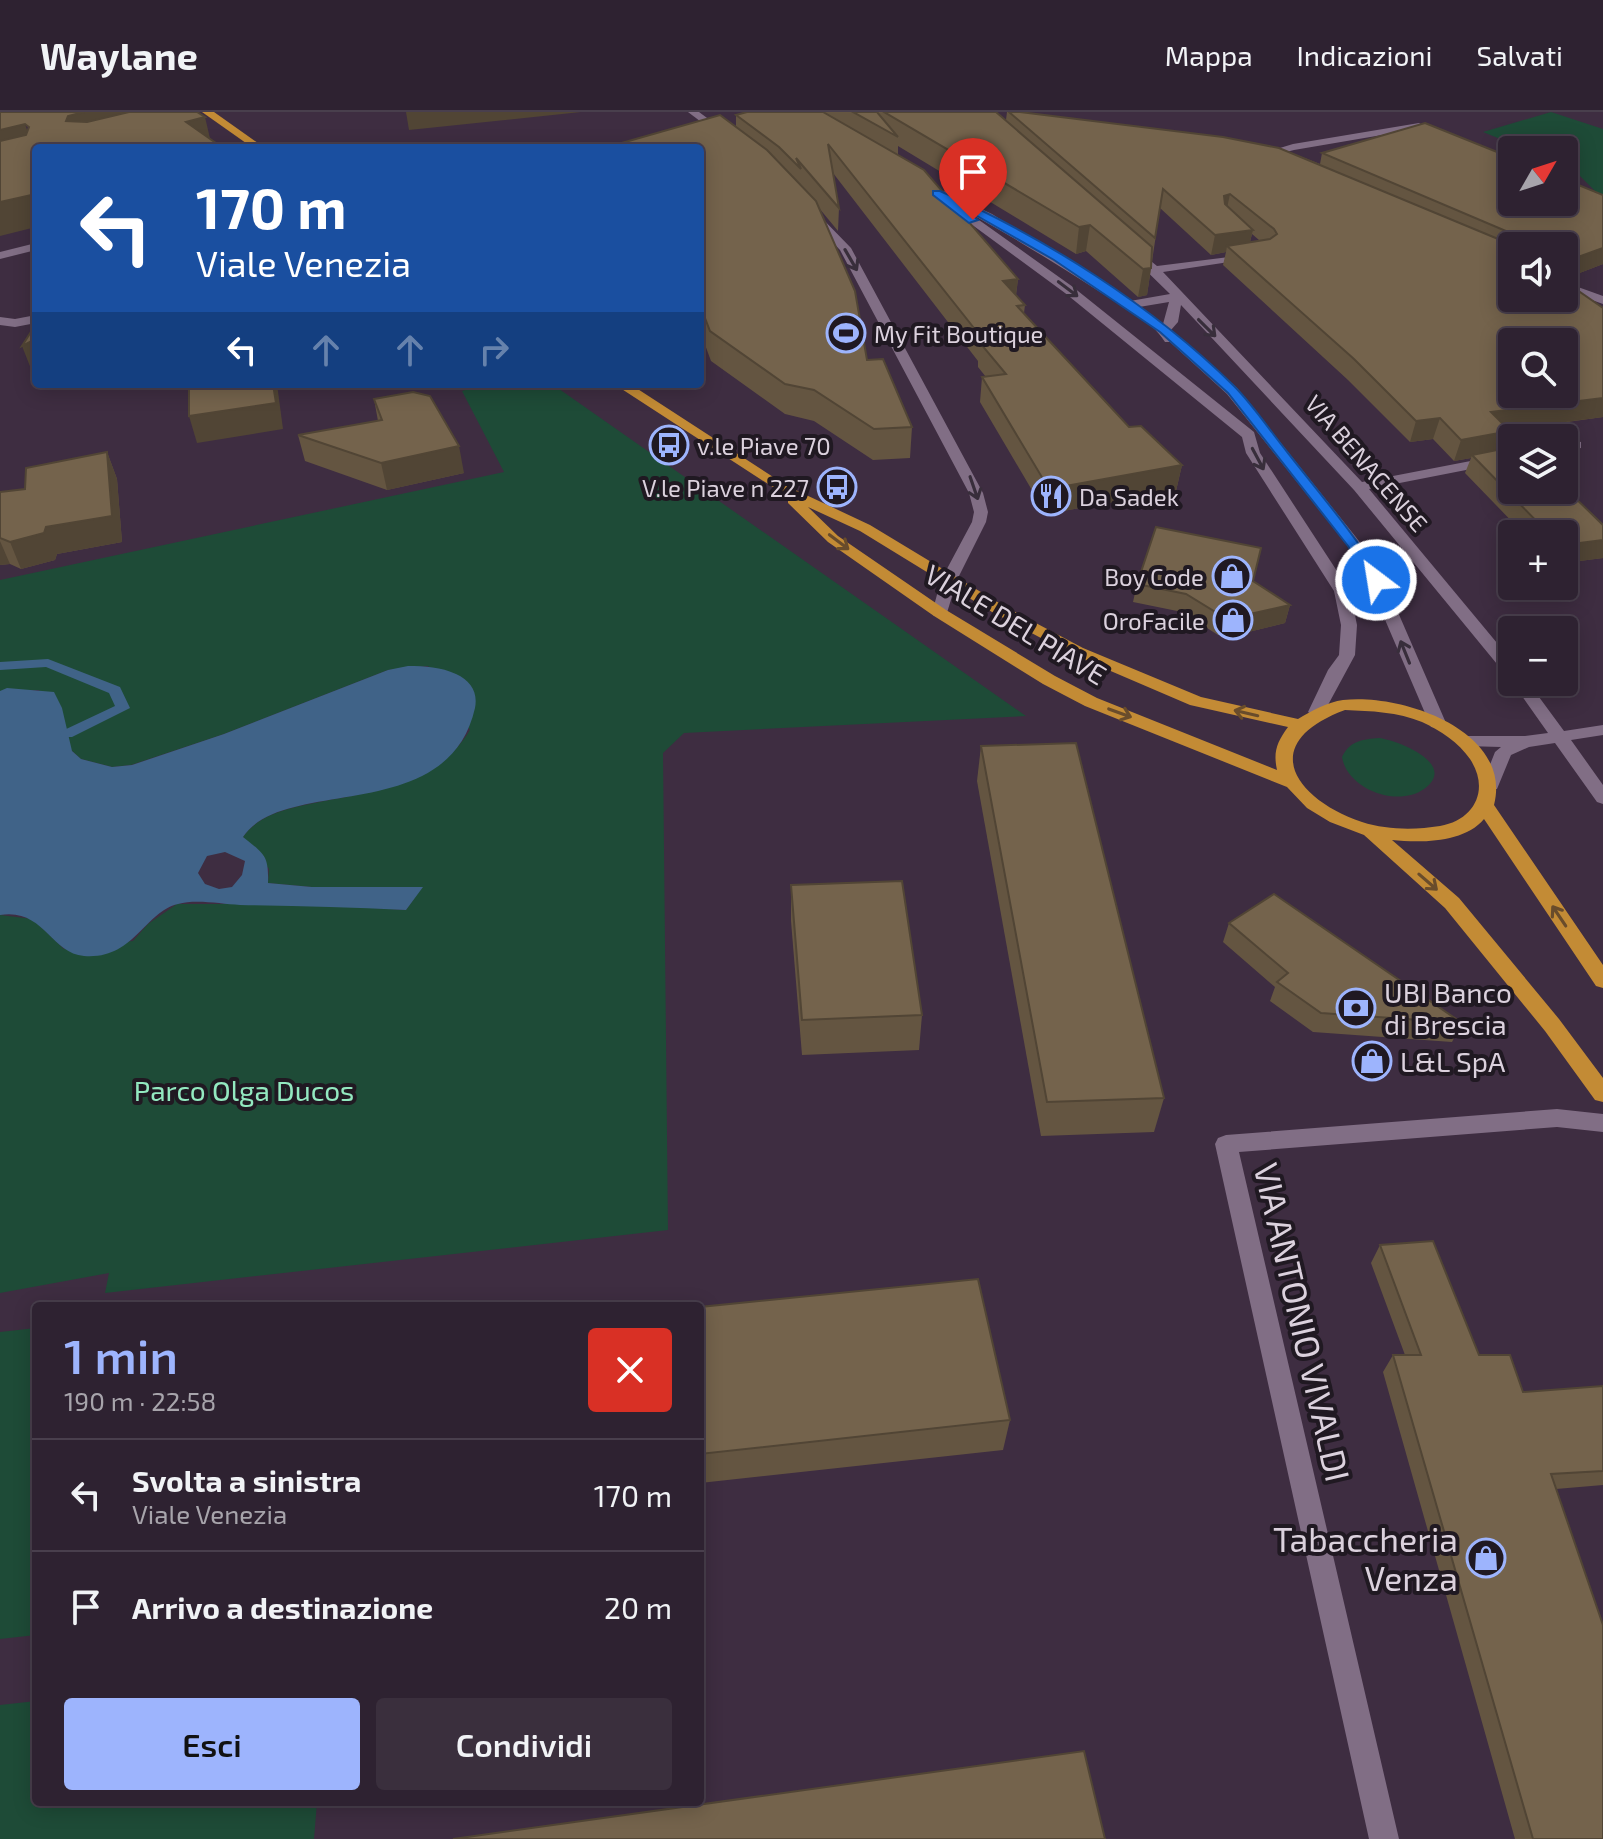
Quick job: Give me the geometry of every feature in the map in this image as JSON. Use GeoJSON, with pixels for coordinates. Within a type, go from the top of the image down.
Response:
{"type":"FeatureCollection","features":[{"type":"Feature","properties":{"kind":"main road"},"geometry":{"type":"LineString","coordinates":[[208,116],[254,144]]}},
{"type":"Feature","properties":{"kind":"main road","name":"VIALE DEL PIAVE"},"geometry":{"type":"LineString","coordinates":[[627,388],[782,489],[865,528],[998,609],[1113,668],[1196,701],[1296,724]]}},
{"type":"Feature","properties":{"kind":"main road","name":"VIALE DEL PIAVE"},"geometry":{"type":"LineString","coordinates":[[782,489],[833,539],[992,647],[1091,702],[1291,782]]}},
{"type":"Feature","properties":{"kind":"main road"},"geometry":{"type":"LineString","coordinates":[[1343,705],[1373,705],[1405,710],[1437,723],[1465,740],[1483,762],[1491,785],[1485,806],[1468,823],[1439,834],[1404,836],[1370,831],[1337,819],[1310,802],[1291,782],[1283,761],[1285,741],[1296,724],[1316,712],[1343,705]]}},
{"type":"Feature","properties":{"kind":"main road"},"geometry":{"type":"LineString","coordinates":[[1485,806],[1603,981]]}},
{"type":"Feature","properties":{"kind":"main road"},"geometry":{"type":"LineString","coordinates":[[1370,831],[1452,903],[1552,1025],[1603,1094]]}},
{"type":"Feature","properties":{"kind":"street"},"geometry":{"type":"LineString","coordinates":[[693,112],[737,144]]}},
{"type":"Feature","properties":{"kind":"street"},"geometry":{"type":"LineString","coordinates":[[1259,156],[1293,147],[1419,126]]}},
{"type":"Feature","properties":{"kind":"street"},"geometry":{"type":"LineString","coordinates":[[1246,153],[1288,164]]}},
{"type":"Feature","properties":{"kind":"street"},"geometry":{"type":"LineString","coordinates":[[911,179],[988,216],[1128,305],[1164,330],[1232,391],[1354,544],[1376,580],[1437,723]]}},
{"type":"Feature","properties":{"kind":"street"},"geometry":{"type":"LineString","coordinates":[[937,193],[1069,290],[1249,435]]}},
{"type":"Feature","properties":{"kind":"street"},"geometry":{"type":"LineString","coordinates":[[804,205],[845,248],[976,493],[981,512],[979,522],[949,580],[940,613]]}},
{"type":"Feature","properties":{"kind":"street","name":"VIA BENACENSE"},"geometry":{"type":"LineString","coordinates":[[1120,240],[1154,270],[1176,297],[1296,417],[1359,487],[1498,654]]}},
{"type":"Feature","properties":{"kind":"street"},"geometry":{"type":"LineString","coordinates":[[1154,270],[1264,253],[1255,245]]}},
{"type":"Feature","properties":{"kind":"street"},"geometry":{"type":"LineString","coordinates":[[0,256],[32,247]]}},
{"type":"Feature","properties":{"kind":"street"},"geometry":{"type":"LineString","coordinates":[[1578,291],[1603,300]]}},
{"type":"Feature","properties":{"kind":"street"},"geometry":{"type":"LineString","coordinates":[[1128,305],[1176,297],[1172,322],[1164,330]]}},
{"type":"Feature","properties":{"kind":"street"},"geometry":{"type":"LineString","coordinates":[[0,321],[15,323],[32,320]]}},
{"type":"Feature","properties":{"kind":"street"},"geometry":{"type":"LineString","coordinates":[[1164,330],[1179,356],[1249,435],[1253,453],[1342,591],[1349,625],[1347,655],[1336,670],[1316,712]]}},
{"type":"Feature","properties":{"kind":"street"},"geometry":{"type":"LineString","coordinates":[[1359,487],[1498,460]]}},
{"type":"Feature","properties":{"kind":"street"},"geometry":{"type":"LineString","coordinates":[[1530,696],[1603,798]]}},
{"type":"Feature","properties":{"kind":"street"},"geometry":{"type":"LineString","coordinates":[[1465,740],[1525,742],[1603,730]]}},
{"type":"Feature","properties":{"kind":"street"},"geometry":{"type":"LineString","coordinates":[[1491,785],[1504,752],[1525,742]]}},
{"type":"Feature","properties":{"kind":"street","name":"VIA ANTONIO VIVALDI"},"geometry":{"type":"LineString","coordinates":[[1384,1839],[1226,1144],[1557,1118],[1603,1123]]}},
{"type":"Feature","properties":{"kind":"green space"},"geometry":{"type":"Polygon","coordinates":[[[1551,112],[1603,129],[1603,199],[1578,174],[1578,136],[1498,138],[1483,132],[1551,112]]]}},
{"type":"Feature","properties":{"kind":"green space","name":"Parco Olga Ducos"},"geometry":{"type":"Polygon","coordinates":[[[471,388],[558,388],[1026,716],[684,733],[663,753],[668,1230],[105,1293],[109,1273],[0,1293],[0,915],[33,919],[64,949],[133,941],[148,924],[177,904],[309,904],[406,910],[422,887],[312,887],[268,883],[269,869],[243,837],[261,820],[286,810],[384,788],[417,777],[446,758],[470,730],[428,666],[388,670],[224,734],[131,765],[112,767],[81,759],[72,751],[39,690],[0,691],[0,580],[504,472],[462,391],[471,388]]]}},
{"type":"Feature","properties":{"kind":"green space"},"geometry":{"type":"Polygon","coordinates":[[[1379,738],[1410,748],[1430,762],[1434,771],[1433,780],[1424,789],[1400,797],[1388,796],[1363,786],[1353,778],[1342,757],[1348,747],[1357,742],[1379,738]]]}},
{"type":"Feature","properties":{"kind":"green space"},"geometry":{"type":"Polygon","coordinates":[[[32,1328],[32,1635],[0,1639],[0,1332],[32,1328]]]}},
{"type":"Feature","properties":{"kind":"green space"},"geometry":{"type":"Polygon","coordinates":[[[32,1701],[32,1806],[317,1806],[314,1839],[0,1839],[0,1705],[32,1701]]]}},
{"type":"Feature","properties":{"kind":"water"},"geometry":{"type":"Polygon","coordinates":[[[408,666],[433,667],[466,680],[474,692],[475,708],[459,745],[433,770],[401,785],[293,807],[264,819],[243,837],[264,856],[268,883],[312,887],[423,887],[406,910],[201,902],[178,904],[156,916],[115,951],[84,956],[63,947],[27,918],[0,915],[0,691],[7,688],[54,692],[62,708],[72,751],[81,759],[112,767],[132,765],[224,734],[388,670],[408,666]],[[225,852],[207,856],[198,873],[205,884],[219,889],[232,887],[242,875],[245,861],[225,852]]]}},
{"type":"Feature","properties":{"kind":"building"},"geometry":{"type":"Polygon","coordinates":[[[0,112],[84,112],[68,116],[66,121],[87,122],[129,112],[197,112],[205,117],[186,122],[217,144],[32,144],[32,195],[0,202],[0,141],[26,135],[29,127],[25,124],[0,130],[0,112]]]}},
{"type":"Feature","properties":{"kind":"building"},"geometry":{"type":"Polygon","coordinates":[[[747,112],[823,112],[924,170],[1018,279],[1003,281],[1025,305],[1017,306],[1129,427],[1141,426],[1182,465],[1049,489],[982,377],[1006,374],[980,343],[985,342],[828,144],[839,208],[796,158],[801,169],[779,147],[736,115],[747,112]]]}},
{"type":"Feature","properties":{"kind":"building"},"geometry":{"type":"Polygon","coordinates":[[[853,112],[877,112],[898,137],[853,112]]]}},
{"type":"Feature","properties":{"kind":"building"},"geometry":{"type":"Polygon","coordinates":[[[884,112],[996,112],[1152,247],[1151,268],[1143,269],[1090,225],[1079,227],[884,112]]]}},
{"type":"Feature","properties":{"kind":"building"},"geometry":{"type":"Polygon","coordinates":[[[1009,112],[1223,137],[1279,148],[1498,239],[1498,312],[1578,312],[1578,291],[1603,308],[1603,398],[1578,401],[1578,328],[1498,328],[1498,408],[1523,408],[1491,412],[1503,424],[1498,424],[1498,433],[1461,440],[1440,418],[1416,421],[1354,359],[1227,246],[1270,239],[1277,234],[1274,229],[1230,194],[1224,196],[1225,204],[1253,230],[1215,235],[1163,189],[1155,238],[1009,112]]]}},
{"type":"Feature","properties":{"kind":"building"},"geometry":{"type":"Polygon","coordinates":[[[720,115],[767,150],[816,201],[855,291],[867,360],[883,359],[912,427],[874,429],[814,390],[785,384],[710,331],[704,316],[704,144],[618,144],[720,115]]]}},
{"type":"Feature","properties":{"kind":"building"},"geometry":{"type":"Polygon","coordinates":[[[1425,123],[1498,152],[1498,216],[1578,216],[1578,185],[1603,195],[1603,248],[1578,257],[1578,232],[1508,232],[1322,153],[1425,123]]]}},
{"type":"Feature","properties":{"kind":"building"},"geometry":{"type":"Polygon","coordinates":[[[32,330],[32,341],[22,346],[32,330]]]}},
{"type":"Feature","properties":{"kind":"building"},"geometry":{"type":"Polygon","coordinates":[[[189,388],[274,388],[276,403],[189,416],[189,388]]]}},
{"type":"Feature","properties":{"kind":"building"},"geometry":{"type":"Polygon","coordinates":[[[413,392],[430,396],[459,446],[381,463],[298,435],[382,420],[374,399],[413,392]]]}},
{"type":"Feature","properties":{"kind":"building"},"geometry":{"type":"Polygon","coordinates":[[[1498,450],[1498,482],[1472,455],[1498,450]]]}},
{"type":"Feature","properties":{"kind":"building"},"geometry":{"type":"Polygon","coordinates":[[[107,452],[112,516],[46,527],[44,533],[10,542],[0,538],[0,492],[25,489],[26,468],[107,452]]]}},
{"type":"Feature","properties":{"kind":"building"},"geometry":{"type":"Polygon","coordinates":[[[1578,501],[1603,525],[1603,540],[1578,543],[1578,520],[1535,520],[1520,504],[1578,504],[1578,501]]]}},
{"type":"Feature","properties":{"kind":"building"},"geometry":{"type":"Polygon","coordinates":[[[1156,527],[1261,548],[1253,581],[1290,605],[1241,616],[1222,616],[1186,594],[1137,584],[1156,527]]]}},
{"type":"Feature","properties":{"kind":"building"},"geometry":{"type":"Polygon","coordinates":[[[1076,743],[1164,1098],[1047,1102],[981,746],[1076,743]]]}},
{"type":"Feature","properties":{"kind":"building"},"geometry":{"type":"Polygon","coordinates":[[[902,881],[922,1015],[802,1020],[791,885],[902,881]]]}},
{"type":"Feature","properties":{"kind":"building"},"geometry":{"type":"Polygon","coordinates":[[[1274,894],[1462,1023],[1321,1013],[1277,982],[1288,973],[1229,923],[1274,894]]]}},
{"type":"Feature","properties":{"kind":"building"},"geometry":{"type":"Polygon","coordinates":[[[1433,1241],[1479,1355],[1510,1355],[1523,1392],[1603,1386],[1603,1471],[1551,1474],[1603,1625],[1603,1839],[1533,1839],[1393,1355],[1421,1355],[1380,1245],[1433,1241]]]}},
{"type":"Feature","properties":{"kind":"building"},"geometry":{"type":"Polygon","coordinates":[[[978,1279],[1010,1420],[704,1454],[704,1307],[978,1279]]]}},
{"type":"Feature","properties":{"kind":"building"},"geometry":{"type":"Polygon","coordinates":[[[1084,1751],[1105,1839],[453,1839],[1084,1751]]]}},
{"type":"Feature","properties":{"kind":"waterway"},"geometry":{"type":"LineString","coordinates":[[0,666],[48,663],[115,690],[123,708],[67,734]]}},
{"type":"Feature","properties":{"kind":"place","name":"My Fit Boutique"},"geometry":{"type":"Point","coordinates":[846,333]}},
{"type":"Feature","properties":{"kind":"place","name":"v.le Piave 70"},"geometry":{"type":"Point","coordinates":[669,445]}},
{"type":"Feature","properties":{"kind":"place","name":"V.le Piave n 227"},"geometry":{"type":"Point","coordinates":[837,487]}},
{"type":"Feature","properties":{"kind":"place","name":"Da Sadek"},"geometry":{"type":"Point","coordinates":[1051,496]}},
{"type":"Feature","properties":{"kind":"place","name":"Boy Code"},"geometry":{"type":"Point","coordinates":[1232,576]}},
{"type":"Feature","properties":{"kind":"place","name":"OroFacile"},"geometry":{"type":"Point","coordinates":[1233,620]}},
{"type":"Feature","properties":{"kind":"place","name":"UBI Banco di Brescia"},"geometry":{"type":"Point","coordinates":[1356,1008]}},
{"type":"Feature","properties":{"kind":"place","name":"L&L SpA"},"geometry":{"type":"Point","coordinates":[1372,1061]}},
{"type":"Feature","properties":{"kind":"place","name":"Tabaccheria Venza"},"geometry":{"type":"Point","coordinates":[1486,1558]}},
{"type":"Feature","properties":{"kind":"route"},"geometry":{"type":"LineString","coordinates":[[973,220],[937,193],[988,216],[1058,258],[1164,330],[1232,391],[1354,544],[1376,580]]}}]}
